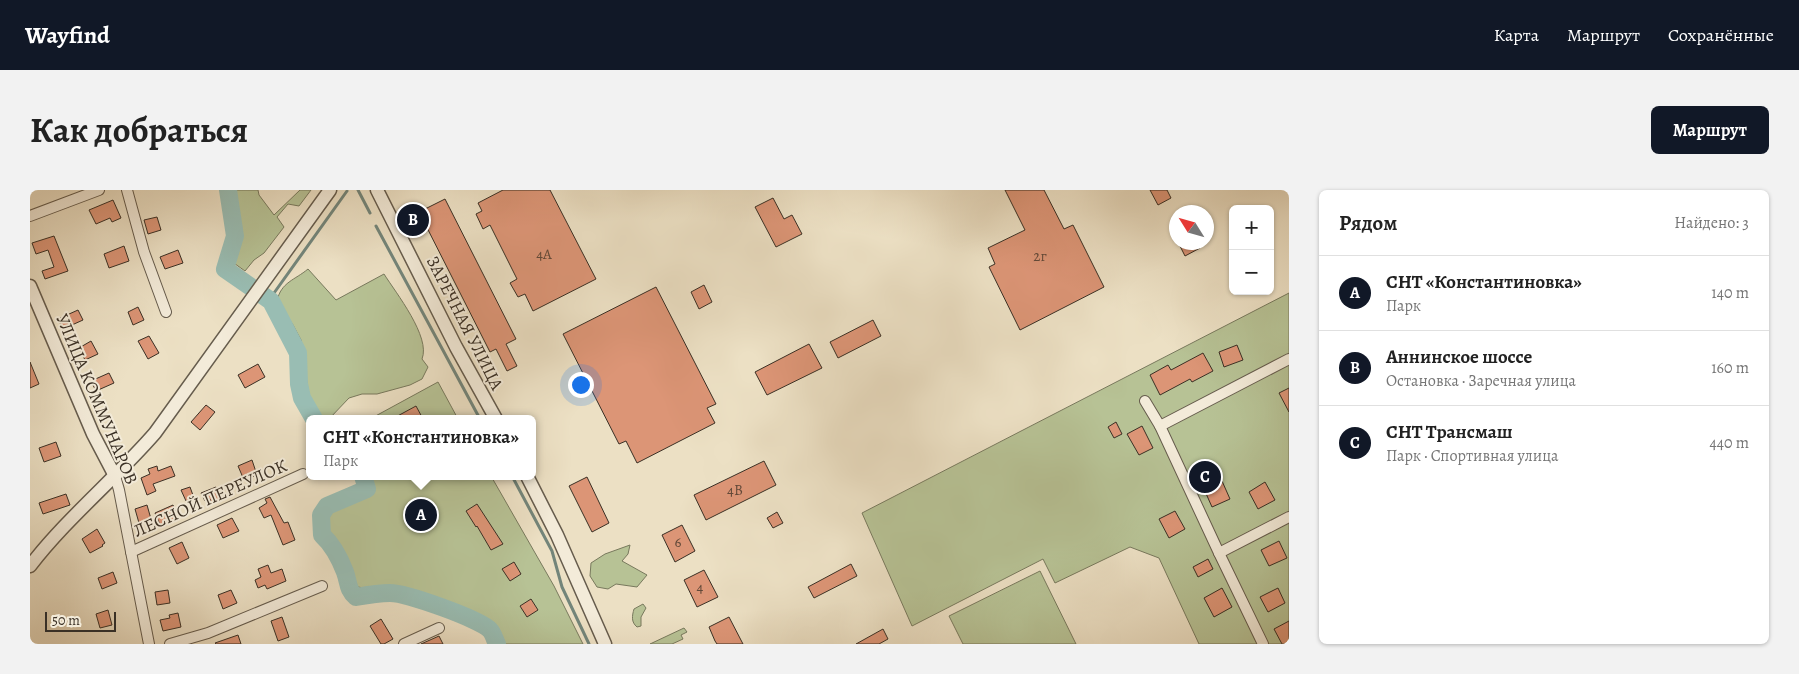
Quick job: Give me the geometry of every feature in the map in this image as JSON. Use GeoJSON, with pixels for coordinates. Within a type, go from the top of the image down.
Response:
{"type":"FeatureCollection","features":[{"type":"Feature","properties":{"kind":"street"},"geometry":{"type":"LineString","coordinates":[[30,216],[99,190]]}},
{"type":"Feature","properties":{"kind":"street"},"geometry":{"type":"LineString","coordinates":[[127,190],[144,252],[166,312]]}},
{"type":"Feature","properties":{"kind":"street"},"geometry":{"type":"LineString","coordinates":[[30,566],[46,545],[155,433],[330,190]]}},
{"type":"Feature","properties":{"kind":"street","name":"ЗАРЕЧНАЯ УЛИЦА"},"geometry":{"type":"LineString","coordinates":[[377,190],[456,347],[494,415]]}},
{"type":"Feature","properties":{"kind":"street","name":"УЛИЦА КОММУНАРОВ"},"geometry":{"type":"LineString","coordinates":[[30,286],[90,425],[115,476],[149,644]]}},
{"type":"Feature","properties":{"kind":"street"},"geometry":{"type":"LineString","coordinates":[[1160,426],[1289,359]]}},
{"type":"Feature","properties":{"kind":"street"},"geometry":{"type":"LineString","coordinates":[[1146,401],[1160,426],[1263,644]]}},
{"type":"Feature","properties":{"kind":"street","name":"ЛЕСНОЙ ПЕРЕУЛОК"},"geometry":{"type":"LineString","coordinates":[[131,552],[303,474]]}},
{"type":"Feature","properties":{"kind":"street"},"geometry":{"type":"LineString","coordinates":[[529,480],[557,535],[605,644]]}},
{"type":"Feature","properties":{"kind":"street"},"geometry":{"type":"LineString","coordinates":[[1219,554],[1289,517]]}},
{"type":"Feature","properties":{"kind":"street"},"geometry":{"type":"LineString","coordinates":[[170,644],[208,632],[322,586]]}},
{"type":"Feature","properties":{"kind":"street"},"geometry":{"type":"LineString","coordinates":[[404,644],[439,628]]}},
{"type":"Feature","properties":{"kind":"green space"},"geometry":{"type":"Polygon","coordinates":[[[232,190],[258,190],[259,195],[274,215],[300,190],[311,190],[299,206],[288,204],[277,217],[284,227],[264,253],[254,260],[245,271],[231,261],[240,232],[232,190]]]}},
{"type":"Feature","properties":{"kind":"green space"},"geometry":{"type":"Polygon","coordinates":[[[308,269],[336,300],[384,274],[404,303],[422,339],[422,359],[428,367],[422,379],[410,385],[377,394],[362,394],[349,398],[333,415],[320,415],[313,407],[309,397],[301,340],[277,301],[285,285],[308,269]]]}},
{"type":"Feature","properties":{"kind":"green space"},"geometry":{"type":"Polygon","coordinates":[[[1289,293],[1289,644],[1199,644],[1159,558],[1130,547],[1055,583],[1043,559],[912,626],[862,513],[1289,293]]]}},
{"type":"Feature","properties":{"kind":"green space"},"geometry":{"type":"Polygon","coordinates":[[[438,382],[456,415],[377,415],[438,382]]]}},
{"type":"Feature","properties":{"kind":"green space"},"geometry":{"type":"Polygon","coordinates":[[[371,480],[493,480],[554,586],[583,644],[503,644],[491,624],[433,597],[395,586],[369,589],[358,587],[328,533],[326,521],[333,510],[366,496],[374,486],[371,480]]]}},
{"type":"Feature","properties":{"kind":"green space"},"geometry":{"type":"Polygon","coordinates":[[[630,545],[628,554],[622,561],[647,575],[637,587],[616,584],[608,589],[597,587],[590,576],[591,563],[605,554],[630,545]]]}},
{"type":"Feature","properties":{"kind":"green space"},"geometry":{"type":"Polygon","coordinates":[[[1040,571],[1076,644],[963,644],[949,616],[1040,571]]]}},
{"type":"Feature","properties":{"kind":"green space"},"geometry":{"type":"Polygon","coordinates":[[[643,604],[646,608],[641,617],[641,626],[637,627],[633,621],[633,612],[634,609],[643,604]]]}},
{"type":"Feature","properties":{"kind":"green space"},"geometry":{"type":"Polygon","coordinates":[[[684,628],[687,632],[681,635],[683,639],[672,644],[650,644],[684,628]]]}},
{"type":"Feature","properties":{"kind":"building"},"geometry":{"type":"Polygon","coordinates":[[[503,190],[550,190],[596,279],[533,311],[525,294],[518,297],[510,283],[517,279],[490,225],[483,229],[476,214],[482,211],[478,203],[503,190]]]}},
{"type":"Feature","properties":{"kind":"building"},"geometry":{"type":"Polygon","coordinates":[[[1005,190],[1044,190],[1064,229],[1073,225],[1104,287],[1020,330],[989,267],[995,264],[988,248],[1025,230],[1005,190]]]}},
{"type":"Feature","properties":{"kind":"building"},"geometry":{"type":"Polygon","coordinates":[[[1150,190],[1167,190],[1171,198],[1158,205],[1150,190]]]}},
{"type":"Feature","properties":{"kind":"building"},"geometry":{"type":"Polygon","coordinates":[[[773,198],[784,219],[792,215],[802,234],[776,247],[755,207],[773,198]]]}},
{"type":"Feature","properties":{"kind":"building"},"geometry":{"type":"Polygon","coordinates":[[[445,199],[516,339],[506,344],[517,366],[507,371],[496,349],[490,352],[419,212],[445,199]]]}},
{"type":"Feature","properties":{"kind":"building"},"geometry":{"type":"Polygon","coordinates":[[[113,200],[121,218],[112,222],[110,218],[96,224],[89,210],[113,200]]]}},
{"type":"Feature","properties":{"kind":"building"},"geometry":{"type":"Polygon","coordinates":[[[157,217],[161,230],[148,234],[144,220],[157,217]]]}},
{"type":"Feature","properties":{"kind":"building"},"geometry":{"type":"Polygon","coordinates":[[[54,236],[68,271],[45,279],[42,271],[54,267],[48,250],[36,254],[32,243],[54,236]]]}},
{"type":"Feature","properties":{"kind":"building"},"geometry":{"type":"Polygon","coordinates":[[[124,246],[129,261],[109,268],[104,254],[124,246]]]}},
{"type":"Feature","properties":{"kind":"building"},"geometry":{"type":"Polygon","coordinates":[[[178,250],[183,263],[165,269],[160,257],[178,250]]]}},
{"type":"Feature","properties":{"kind":"building"},"geometry":{"type":"Polygon","coordinates":[[[1182,250],[1196,250],[1185,256],[1182,250]]]}},
{"type":"Feature","properties":{"kind":"building"},"geometry":{"type":"Polygon","coordinates":[[[704,285],[712,302],[699,309],[691,292],[704,285]]]}},
{"type":"Feature","properties":{"kind":"building"},"geometry":{"type":"Polygon","coordinates":[[[656,287],[716,404],[707,408],[715,423],[637,463],[626,441],[619,444],[563,334],[656,287]]]}},
{"type":"Feature","properties":{"kind":"building"},"geometry":{"type":"Polygon","coordinates":[[[138,307],[144,320],[133,325],[128,312],[138,307]]]}},
{"type":"Feature","properties":{"kind":"building"},"geometry":{"type":"Polygon","coordinates":[[[78,310],[83,320],[63,329],[58,319],[78,310]]]}},
{"type":"Feature","properties":{"kind":"building"},"geometry":{"type":"Polygon","coordinates":[[[873,320],[881,336],[838,358],[830,342],[873,320]]]}},
{"type":"Feature","properties":{"kind":"building"},"geometry":{"type":"Polygon","coordinates":[[[149,336],[159,353],[148,359],[138,341],[149,336]]]}},
{"type":"Feature","properties":{"kind":"building"},"geometry":{"type":"Polygon","coordinates":[[[91,341],[98,354],[85,360],[79,348],[91,341]]]}},
{"type":"Feature","properties":{"kind":"building"},"geometry":{"type":"Polygon","coordinates":[[[809,344],[822,368],[767,395],[755,372],[809,344]]]}},
{"type":"Feature","properties":{"kind":"building"},"geometry":{"type":"Polygon","coordinates":[[[1237,345],[1243,360],[1224,367],[1219,352],[1237,345]]]}},
{"type":"Feature","properties":{"kind":"building"},"geometry":{"type":"Polygon","coordinates":[[[1203,353],[1213,371],[1192,382],[1190,379],[1160,395],[1150,375],[1168,365],[1171,370],[1203,353]]]}},
{"type":"Feature","properties":{"kind":"building"},"geometry":{"type":"Polygon","coordinates":[[[30,362],[39,384],[30,388],[30,362]]]}},
{"type":"Feature","properties":{"kind":"building"},"geometry":{"type":"Polygon","coordinates":[[[258,364],[265,377],[245,388],[238,375],[258,364]]]}},
{"type":"Feature","properties":{"kind":"building"},"geometry":{"type":"Polygon","coordinates":[[[109,373],[114,383],[96,391],[91,381],[109,373]]]}},
{"type":"Feature","properties":{"kind":"building"},"geometry":{"type":"Polygon","coordinates":[[[1289,388],[1289,412],[1279,393],[1289,388]]]}},
{"type":"Feature","properties":{"kind":"building"},"geometry":{"type":"Polygon","coordinates":[[[206,405],[215,412],[200,430],[191,422],[206,405]]]}},
{"type":"Feature","properties":{"kind":"building"},"geometry":{"type":"Polygon","coordinates":[[[416,406],[421,415],[399,415],[416,406]]]}},
{"type":"Feature","properties":{"kind":"building"},"geometry":{"type":"Polygon","coordinates":[[[1116,422],[1122,434],[1114,438],[1108,427],[1116,422]]]}},
{"type":"Feature","properties":{"kind":"building"},"geometry":{"type":"Polygon","coordinates":[[[1142,426],[1153,448],[1139,455],[1127,434],[1142,426]]]}},
{"type":"Feature","properties":{"kind":"building"},"geometry":{"type":"Polygon","coordinates":[[[56,442],[61,456],[44,462],[39,448],[56,442]]]}},
{"type":"Feature","properties":{"kind":"building"},"geometry":{"type":"Polygon","coordinates":[[[252,460],[257,475],[244,480],[238,466],[252,460]]]}},
{"type":"Feature","properties":{"kind":"building"},"geometry":{"type":"Polygon","coordinates":[[[764,461],[776,485],[706,520],[694,495],[764,461]]]}},
{"type":"Feature","properties":{"kind":"building"},"geometry":{"type":"Polygon","coordinates":[[[157,466],[158,471],[171,466],[175,476],[153,484],[156,491],[147,495],[141,478],[150,474],[148,469],[157,466]]]}},
{"type":"Feature","properties":{"kind":"building"},"geometry":{"type":"Polygon","coordinates":[[[587,477],[609,523],[592,532],[569,486],[587,477]]]}},
{"type":"Feature","properties":{"kind":"building"},"geometry":{"type":"Polygon","coordinates":[[[1222,481],[1230,499],[1212,507],[1204,489],[1222,481]]]}},
{"type":"Feature","properties":{"kind":"building"},"geometry":{"type":"Polygon","coordinates":[[[1265,482],[1275,500],[1258,509],[1249,492],[1265,482]]]}},
{"type":"Feature","properties":{"kind":"building"},"geometry":{"type":"Polygon","coordinates":[[[190,487],[194,498],[186,501],[181,490],[190,487]]]}},
{"type":"Feature","properties":{"kind":"building"},"geometry":{"type":"Polygon","coordinates":[[[216,487],[220,499],[211,502],[210,499],[205,501],[201,493],[216,487]]]}},
{"type":"Feature","properties":{"kind":"building"},"geometry":{"type":"Polygon","coordinates":[[[66,494],[70,505],[43,514],[39,503],[66,494]]]}},
{"type":"Feature","properties":{"kind":"building"},"geometry":{"type":"Polygon","coordinates":[[[270,497],[284,523],[288,522],[295,540],[283,545],[271,515],[264,518],[259,508],[267,503],[265,499],[270,497]]]}},
{"type":"Feature","properties":{"kind":"building"},"geometry":{"type":"Polygon","coordinates":[[[477,504],[503,544],[491,550],[466,511],[477,504]]]}},
{"type":"Feature","properties":{"kind":"building"},"geometry":{"type":"Polygon","coordinates":[[[147,505],[151,519],[139,523],[135,509],[147,505]]]}},
{"type":"Feature","properties":{"kind":"building"},"geometry":{"type":"Polygon","coordinates":[[[173,505],[179,519],[161,527],[155,513],[173,505]]]}},
{"type":"Feature","properties":{"kind":"building"},"geometry":{"type":"Polygon","coordinates":[[[1175,511],[1185,529],[1169,538],[1159,519],[1175,511]]]}},
{"type":"Feature","properties":{"kind":"building"},"geometry":{"type":"Polygon","coordinates":[[[777,512],[783,523],[773,528],[767,518],[777,512]]]}},
{"type":"Feature","properties":{"kind":"building"},"geometry":{"type":"Polygon","coordinates":[[[232,518],[239,531],[223,538],[217,525],[232,518]]]}},
{"type":"Feature","properties":{"kind":"building"},"geometry":{"type":"Polygon","coordinates":[[[682,525],[695,551],[675,562],[662,535],[682,525]]]}},
{"type":"Feature","properties":{"kind":"building"},"geometry":{"type":"Polygon","coordinates":[[[97,529],[105,543],[90,553],[82,539],[97,529]]]}},
{"type":"Feature","properties":{"kind":"building"},"geometry":{"type":"Polygon","coordinates":[[[1279,541],[1287,558],[1269,566],[1261,550],[1279,541]]]}},
{"type":"Feature","properties":{"kind":"building"},"geometry":{"type":"Polygon","coordinates":[[[182,542],[189,558],[177,564],[169,548],[182,542]]]}},
{"type":"Feature","properties":{"kind":"building"},"geometry":{"type":"Polygon","coordinates":[[[1208,559],[1213,569],[1198,577],[1193,567],[1208,559]]]}},
{"type":"Feature","properties":{"kind":"building"},"geometry":{"type":"Polygon","coordinates":[[[514,562],[521,574],[510,581],[502,569],[514,562]]]}},
{"type":"Feature","properties":{"kind":"building"},"geometry":{"type":"Polygon","coordinates":[[[851,564],[857,576],[814,598],[808,587],[851,564]]]}},
{"type":"Feature","properties":{"kind":"building"},"geometry":{"type":"Polygon","coordinates":[[[268,565],[271,573],[282,569],[286,581],[267,589],[265,585],[258,588],[255,580],[261,577],[258,569],[268,565]]]}},
{"type":"Feature","properties":{"kind":"building"},"geometry":{"type":"Polygon","coordinates":[[[704,570],[718,597],[697,607],[684,580],[704,570]]]}},
{"type":"Feature","properties":{"kind":"building"},"geometry":{"type":"Polygon","coordinates":[[[113,572],[117,583],[102,589],[98,578],[113,572]]]}},
{"type":"Feature","properties":{"kind":"building"},"geometry":{"type":"Polygon","coordinates":[[[1222,588],[1232,607],[1214,617],[1204,598],[1222,588]]]}},
{"type":"Feature","properties":{"kind":"building"},"geometry":{"type":"Polygon","coordinates":[[[1278,588],[1285,603],[1268,612],[1260,597],[1278,588]]]}},
{"type":"Feature","properties":{"kind":"building"},"geometry":{"type":"Polygon","coordinates":[[[168,590],[170,603],[157,605],[155,592],[168,590]]]}},
{"type":"Feature","properties":{"kind":"building"},"geometry":{"type":"Polygon","coordinates":[[[231,590],[237,603],[223,609],[218,595],[231,590]]]}},
{"type":"Feature","properties":{"kind":"building"},"geometry":{"type":"Polygon","coordinates":[[[531,599],[538,610],[527,617],[520,606],[531,599]]]}},
{"type":"Feature","properties":{"kind":"building"},"geometry":{"type":"Polygon","coordinates":[[[108,610],[112,625],[100,628],[96,614],[108,610]]]}},
{"type":"Feature","properties":{"kind":"building"},"geometry":{"type":"Polygon","coordinates":[[[178,613],[181,627],[163,631],[160,620],[170,618],[169,615],[178,613]]]}},
{"type":"Feature","properties":{"kind":"building"},"geometry":{"type":"Polygon","coordinates":[[[282,617],[289,637],[278,641],[271,621],[282,617]]]}},
{"type":"Feature","properties":{"kind":"building"},"geometry":{"type":"Polygon","coordinates":[[[729,617],[743,644],[717,644],[715,641],[709,627],[729,617]]]}},
{"type":"Feature","properties":{"kind":"building"},"geometry":{"type":"Polygon","coordinates":[[[381,619],[393,639],[384,644],[381,644],[370,626],[381,619]]]}},
{"type":"Feature","properties":{"kind":"building"},"geometry":{"type":"Polygon","coordinates":[[[1289,621],[1289,644],[1282,644],[1274,629],[1289,621]]]}},
{"type":"Feature","properties":{"kind":"building"},"geometry":{"type":"Polygon","coordinates":[[[883,629],[888,639],[879,644],[856,644],[883,629]]]}},
{"type":"Feature","properties":{"kind":"building"},"geometry":{"type":"Polygon","coordinates":[[[238,635],[241,644],[215,643],[238,635]]]}},
{"type":"Feature","properties":{"kind":"building"},"geometry":{"type":"Polygon","coordinates":[[[439,636],[443,644],[421,644],[439,636]]]}},
{"type":"Feature","properties":{"kind":"waterway"},"geometry":{"type":"LineString","coordinates":[[228,190],[235,236],[225,269],[271,301],[298,353],[299,384],[302,398],[312,415]]}},
{"type":"Feature","properties":{"kind":"waterway"},"geometry":{"type":"LineString","coordinates":[[358,190],[370,213]]}},
{"type":"Feature","properties":{"kind":"waterway"},"geometry":{"type":"LineString","coordinates":[[269,300],[347,191]]}},
{"type":"Feature","properties":{"kind":"waterway"},"geometry":{"type":"LineString","coordinates":[[376,226],[478,415]]}},
{"type":"Feature","properties":{"kind":"waterway"},"geometry":{"type":"LineString","coordinates":[[364,480],[367,489],[327,506],[321,515],[322,535],[330,543],[338,557],[353,594],[356,597],[382,593],[398,594],[442,607],[483,625],[491,631],[497,644]]}},
{"type":"Feature","properties":{"kind":"waterway"},"geometry":{"type":"LineString","coordinates":[[514,480],[552,551],[562,587],[589,644]]}},
{"type":"Feature","properties":{"kind":"place","name":"Аннинское шоссе"},"geometry":{"type":"Point","coordinates":[413,220]}},
{"type":"Feature","properties":{"kind":"place","name":"СНТ Трансмаш"},"geometry":{"type":"Point","coordinates":[1205,477]}},
{"type":"Feature","properties":{"kind":"place","name":"СНТ «Константиновка»"},"geometry":{"type":"Point","coordinates":[421,515]}}]}
